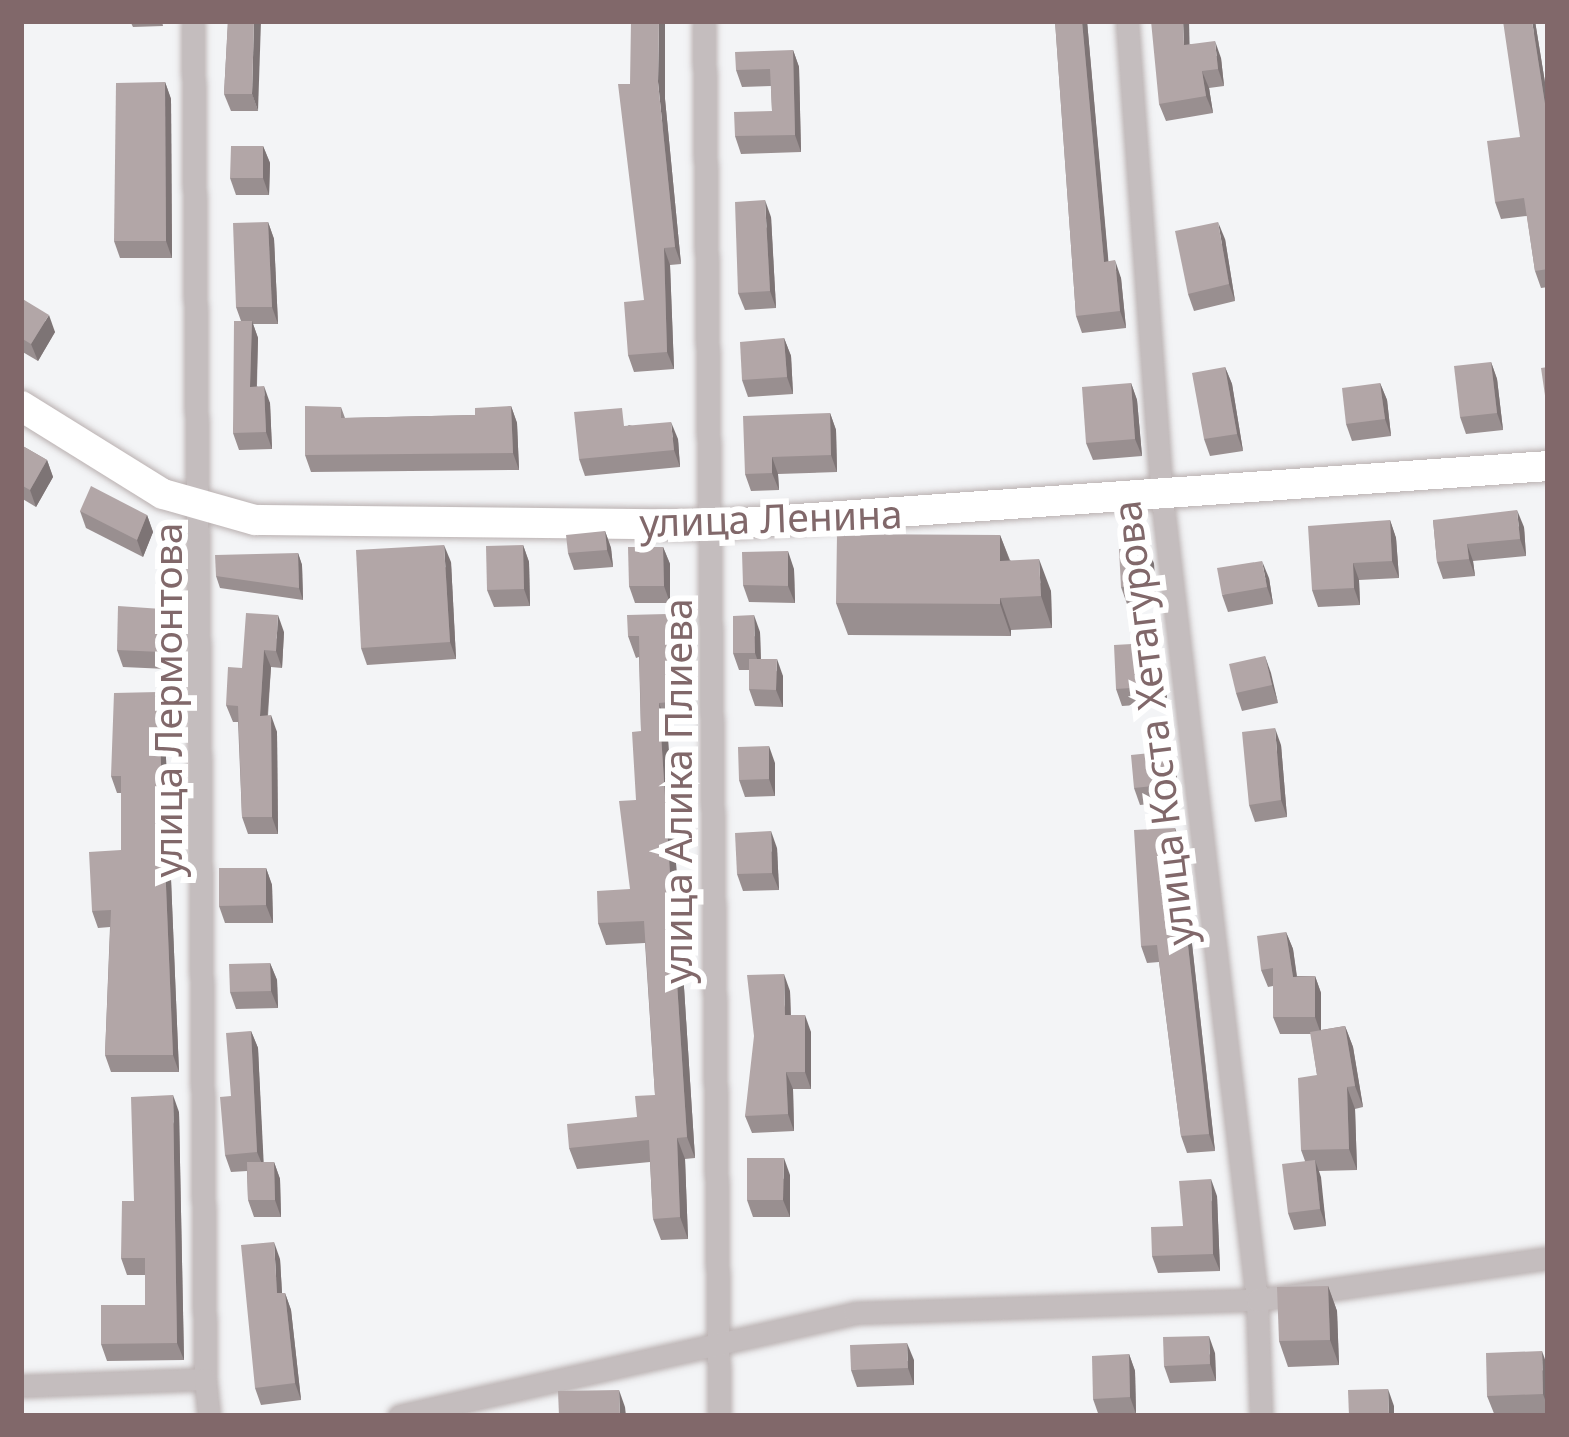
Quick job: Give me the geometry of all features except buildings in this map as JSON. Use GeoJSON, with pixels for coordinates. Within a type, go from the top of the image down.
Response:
{"type":"FeatureCollection","features":[{"type":"Feature","properties":{"kind":"street","name":"улица Лермонтова"},"geometry":{"type":"LineString","coordinates":[[194,21],[203,510],[205,1379],[209,1416]]}},
{"type":"Feature","properties":{"kind":"street","name":"улица Алика Плиева"},"geometry":{"type":"LineString","coordinates":[[704,21],[713,525],[713,1344],[719,1416]]}},
{"type":"Feature","properties":{"kind":"street","name":"улица Коста Хетагурова"},"geometry":{"type":"LineString","coordinates":[[1127,21],[1162,498],[1257,1300],[1261,1416]]}},
{"type":"Feature","properties":{"kind":"street","name":"улица Ленина"},"geometry":{"type":"LineString","coordinates":[[21,406],[163,494],[203,510],[255,520],[713,525],[1162,498],[1548,466]]}},
{"type":"Feature","properties":{"kind":"street"},"geometry":{"type":"LineString","coordinates":[[399,1416],[713,1344],[894,1310],[1257,1300],[1548,1258]]}},
{"type":"Feature","properties":{"kind":"street"},"geometry":{"type":"LineString","coordinates":[[21,1386],[205,1379]]}}]}
